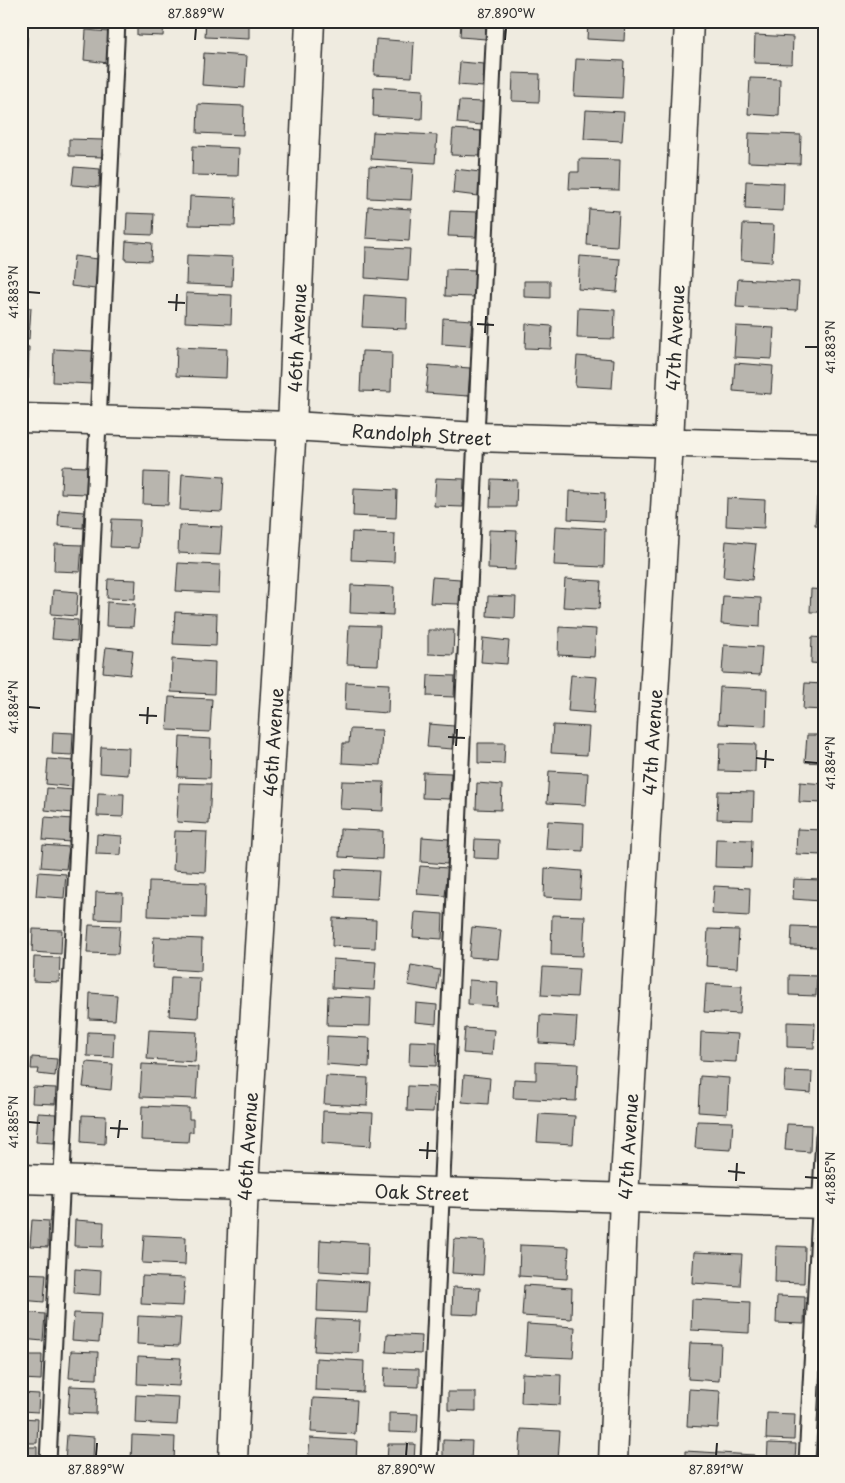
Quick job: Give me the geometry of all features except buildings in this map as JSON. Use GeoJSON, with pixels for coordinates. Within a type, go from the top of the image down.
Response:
{"type":"FeatureCollection","features":[{"type":"Feature","properties":{"kind":"street","name":"46th Avenue"},"geometry":{"type":"LineString","coordinates":[[233,1462],[244,1184],[292,426],[310,21]]}},
{"type":"Feature","properties":{"kind":"street","name":"47th Avenue"},"geometry":{"type":"LineString","coordinates":[[614,1462],[624,1197],[669,442],[669,408],[689,21]]}},
{"type":"Feature","properties":{"kind":"street","name":"Randolph Street"},"geometry":{"type":"LineString","coordinates":[[21,418],[292,426],[477,437],[824,447]]}},
{"type":"Feature","properties":{"kind":"street","name":"Oak Street"},"geometry":{"type":"LineString","coordinates":[[21,1179],[244,1184],[822,1204]]}},
{"type":"Feature","properties":{"kind":"lane"},"geometry":{"type":"LineString","coordinates":[[48,1462],[63,1180],[97,420],[118,21]]}},
{"type":"Feature","properties":{"kind":"lane"},"geometry":{"type":"LineString","coordinates":[[429,1462],[443,1191],[495,21]]}},
{"type":"Feature","properties":{"kind":"lane"},"geometry":{"type":"LineString","coordinates":[[807,1462],[822,1204],[824,1136]]}}]}
